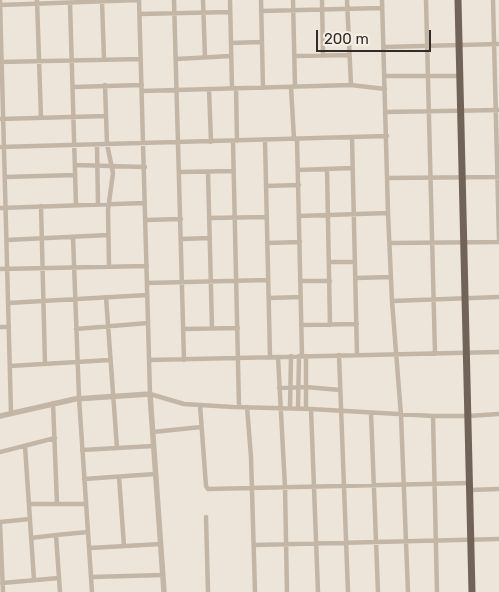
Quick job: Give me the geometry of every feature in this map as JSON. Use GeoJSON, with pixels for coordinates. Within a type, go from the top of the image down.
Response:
{"type":"FeatureCollection","features":[{"type":"Feature","properties":{"kind":"main road"},"geometry":{"type":"LineString","coordinates":[[458,0],[472,592]]}},
{"type":"Feature","properties":{"kind":"street"},"geometry":{"type":"LineString","coordinates":[[0,0],[2,147],[5,177],[12,413]]}},
{"type":"Feature","properties":{"kind":"street"},"geometry":{"type":"LineString","coordinates":[[0,4],[139,0],[150,394],[164,592]]}},
{"type":"Feature","properties":{"kind":"street"},"geometry":{"type":"LineString","coordinates":[[174,0],[184,360]]}},
{"type":"Feature","properties":{"kind":"street"},"geometry":{"type":"LineString","coordinates":[[203,0],[205,58]]}},
{"type":"Feature","properties":{"kind":"street"},"geometry":{"type":"LineString","coordinates":[[230,0],[231,56],[234,88],[239,407]]}},
{"type":"Feature","properties":{"kind":"street"},"geometry":{"type":"LineString","coordinates":[[261,0],[263,88]]}},
{"type":"Feature","properties":{"kind":"street"},"geometry":{"type":"LineString","coordinates":[[293,0],[295,56],[293,87],[299,185],[302,356],[314,486],[318,592]]}},
{"type":"Feature","properties":{"kind":"street"},"geometry":{"type":"LineString","coordinates":[[322,0],[323,55]]}},
{"type":"Feature","properties":{"kind":"street"},"geometry":{"type":"LineString","coordinates":[[347,0],[350,85]]}},
{"type":"Feature","properties":{"kind":"street"},"geometry":{"type":"LineString","coordinates":[[382,0],[388,213],[392,301],[401,415],[408,592]]}},
{"type":"Feature","properties":{"kind":"street"},"geometry":{"type":"LineString","coordinates":[[426,0],[435,354]]}},
{"type":"Feature","properties":{"kind":"street"},"geometry":{"type":"LineString","coordinates":[[390,244],[499,241],[497,44],[493,0]]}},
{"type":"Feature","properties":{"kind":"street"},"geometry":{"type":"LineString","coordinates":[[102,1],[104,59]]}},
{"type":"Feature","properties":{"kind":"street"},"geometry":{"type":"LineString","coordinates":[[37,2],[41,118]]}},
{"type":"Feature","properties":{"kind":"street"},"geometry":{"type":"LineString","coordinates":[[70,3],[76,204]]}},
{"type":"Feature","properties":{"kind":"street"},"geometry":{"type":"LineString","coordinates":[[261,12],[382,8]]}},
{"type":"Feature","properties":{"kind":"street"},"geometry":{"type":"LineString","coordinates":[[140,14],[230,12]]}},
{"type":"Feature","properties":{"kind":"street"},"geometry":{"type":"LineString","coordinates":[[231,43],[261,42]]}},
{"type":"Feature","properties":{"kind":"street"},"geometry":{"type":"LineString","coordinates":[[384,47],[497,44]]}},
{"type":"Feature","properties":{"kind":"street"},"geometry":{"type":"LineString","coordinates":[[295,56],[349,54]]}},
{"type":"Feature","properties":{"kind":"street"},"geometry":{"type":"LineString","coordinates":[[176,59],[231,56]]}},
{"type":"Feature","properties":{"kind":"street"},"geometry":{"type":"LineString","coordinates":[[1,62],[141,59]]}},
{"type":"Feature","properties":{"kind":"street"},"geometry":{"type":"LineString","coordinates":[[385,76],[460,76]]}},
{"type":"Feature","properties":{"kind":"street"},"geometry":{"type":"LineString","coordinates":[[105,85],[107,144],[114,179],[108,204],[109,266]]}},
{"type":"Feature","properties":{"kind":"street"},"geometry":{"type":"LineString","coordinates":[[73,87],[142,85]]}},
{"type":"Feature","properties":{"kind":"street"},"geometry":{"type":"LineString","coordinates":[[142,91],[350,85],[385,89]]}},
{"type":"Feature","properties":{"kind":"street"},"geometry":{"type":"LineString","coordinates":[[209,89],[210,142]]}},
{"type":"Feature","properties":{"kind":"street"},"geometry":{"type":"LineString","coordinates":[[386,112],[497,110]]}},
{"type":"Feature","properties":{"kind":"street"},"geometry":{"type":"LineString","coordinates":[[2,119],[106,116]]}},
{"type":"Feature","properties":{"kind":"street"},"geometry":{"type":"LineString","coordinates":[[2,147],[387,136]]}},
{"type":"Feature","properties":{"kind":"street"},"geometry":{"type":"LineString","coordinates":[[352,137],[357,355]]}},
{"type":"Feature","properties":{"kind":"street"},"geometry":{"type":"LineString","coordinates":[[265,140],[270,357]]}},
{"type":"Feature","properties":{"kind":"street"},"geometry":{"type":"LineString","coordinates":[[97,144],[98,204]]}},
{"type":"Feature","properties":{"kind":"street"},"geometry":{"type":"LineString","coordinates":[[75,165],[144,167]]}},
{"type":"Feature","properties":{"kind":"street"},"geometry":{"type":"LineString","coordinates":[[298,170],[352,168]]}},
{"type":"Feature","properties":{"kind":"street"},"geometry":{"type":"LineString","coordinates":[[327,169],[330,325]]}},
{"type":"Feature","properties":{"kind":"street"},"geometry":{"type":"LineString","coordinates":[[180,172],[234,171]]}},
{"type":"Feature","properties":{"kind":"street"},"geometry":{"type":"LineString","coordinates":[[208,172],[212,328]]}},
{"type":"Feature","properties":{"kind":"street"},"geometry":{"type":"LineString","coordinates":[[5,177],[75,175]]}},
{"type":"Feature","properties":{"kind":"street"},"geometry":{"type":"LineString","coordinates":[[388,178],[498,176]]}},
{"type":"Feature","properties":{"kind":"street"},"geometry":{"type":"LineString","coordinates":[[266,186],[299,185]]}},
{"type":"Feature","properties":{"kind":"street"},"geometry":{"type":"LineString","coordinates":[[0,208],[145,202]]}},
{"type":"Feature","properties":{"kind":"street"},"geometry":{"type":"LineString","coordinates":[[41,206],[45,364]]}},
{"type":"Feature","properties":{"kind":"street"},"geometry":{"type":"LineString","coordinates":[[299,216],[388,213]]}},
{"type":"Feature","properties":{"kind":"street"},"geometry":{"type":"LineString","coordinates":[[210,218],[267,217]]}},
{"type":"Feature","properties":{"kind":"street"},"geometry":{"type":"LineString","coordinates":[[146,220],[181,219]]}},
{"type":"Feature","properties":{"kind":"street"},"geometry":{"type":"LineString","coordinates":[[7,240],[108,234]]}},
{"type":"Feature","properties":{"kind":"street"},"geometry":{"type":"LineString","coordinates":[[73,237],[77,362],[92,592]]}},
{"type":"Feature","properties":{"kind":"street"},"geometry":{"type":"LineString","coordinates":[[181,239],[210,238]]}},
{"type":"Feature","properties":{"kind":"street"},"geometry":{"type":"LineString","coordinates":[[267,243],[300,242]]}},
{"type":"Feature","properties":{"kind":"street"},"geometry":{"type":"LineString","coordinates":[[0,250],[7,250]]}},
{"type":"Feature","properties":{"kind":"street"},"geometry":{"type":"LineString","coordinates":[[330,262],[355,262]]}},
{"type":"Feature","properties":{"kind":"street"},"geometry":{"type":"LineString","coordinates":[[0,269],[146,266]]}},
{"type":"Feature","properties":{"kind":"street"},"geometry":{"type":"LineString","coordinates":[[356,278],[391,277]]}},
{"type":"Feature","properties":{"kind":"street"},"geometry":{"type":"LineString","coordinates":[[147,284],[268,280]]}},
{"type":"Feature","properties":{"kind":"street"},"geometry":{"type":"LineString","coordinates":[[300,281],[330,281]]}},
{"type":"Feature","properties":{"kind":"street"},"geometry":{"type":"LineString","coordinates":[[8,303],[147,294]]}},
{"type":"Feature","properties":{"kind":"street"},"geometry":{"type":"LineString","coordinates":[[106,297],[117,448]]}},
{"type":"Feature","properties":{"kind":"street"},"geometry":{"type":"LineString","coordinates":[[269,298],[301,297]]}},
{"type":"Feature","properties":{"kind":"street"},"geometry":{"type":"LineString","coordinates":[[392,301],[499,297]]}},
{"type":"Feature","properties":{"kind":"street"},"geometry":{"type":"LineString","coordinates":[[76,329],[148,323]]}},
{"type":"Feature","properties":{"kind":"street"},"geometry":{"type":"LineString","coordinates":[[301,325],[356,324]]}},
{"type":"Feature","properties":{"kind":"street"},"geometry":{"type":"LineString","coordinates":[[0,327],[9,327]]}},
{"type":"Feature","properties":{"kind":"street"},"geometry":{"type":"LineString","coordinates":[[183,329],[238,328]]}},
{"type":"Feature","properties":{"kind":"street"},"geometry":{"type":"LineString","coordinates":[[149,360],[499,352]]}},
{"type":"Feature","properties":{"kind":"street"},"geometry":{"type":"LineString","coordinates":[[290,408],[291,356]]}},
{"type":"Feature","properties":{"kind":"street"},"geometry":{"type":"LineString","coordinates":[[298,408],[298,387],[302,356]]}},
{"type":"Feature","properties":{"kind":"street"},"geometry":{"type":"LineString","coordinates":[[339,356],[348,592]]}},
{"type":"Feature","properties":{"kind":"street"},"geometry":{"type":"LineString","coordinates":[[278,357],[285,487],[287,592]]}},
{"type":"Feature","properties":{"kind":"street"},"geometry":{"type":"LineString","coordinates":[[10,366],[110,360]]}},
{"type":"Feature","properties":{"kind":"street"},"geometry":{"type":"LineString","coordinates":[[279,388],[306,387],[340,390]]}},
{"type":"Feature","properties":{"kind":"street"},"geometry":{"type":"LineString","coordinates":[[0,416],[79,398],[150,394],[175,402],[200,405],[298,408],[433,416],[499,414]]}},
{"type":"Feature","properties":{"kind":"street"},"geometry":{"type":"LineString","coordinates":[[53,403],[57,504]]}},
{"type":"Feature","properties":{"kind":"street"},"geometry":{"type":"LineString","coordinates":[[200,405],[207,488],[210,490],[404,484],[434,484],[499,489]]}},
{"type":"Feature","properties":{"kind":"street"},"geometry":{"type":"LineString","coordinates":[[247,407],[255,592]]}},
{"type":"Feature","properties":{"kind":"street"},"geometry":{"type":"LineString","coordinates":[[371,413],[378,592]]}},
{"type":"Feature","properties":{"kind":"street"},"geometry":{"type":"LineString","coordinates":[[433,416],[437,592]]}},
{"type":"Feature","properties":{"kind":"street"},"geometry":{"type":"LineString","coordinates":[[152,432],[202,427]]}},
{"type":"Feature","properties":{"kind":"street"},"geometry":{"type":"LineString","coordinates":[[0,452],[54,438]]}},
{"type":"Feature","properties":{"kind":"street"},"geometry":{"type":"LineString","coordinates":[[25,446],[34,580]]}},
{"type":"Feature","properties":{"kind":"street"},"geometry":{"type":"LineString","coordinates":[[82,450],[153,446]]}},
{"type":"Feature","properties":{"kind":"street"},"geometry":{"type":"LineString","coordinates":[[84,479],[156,474]]}},
{"type":"Feature","properties":{"kind":"street"},"geometry":{"type":"LineString","coordinates":[[119,477],[124,546]]}},
{"type":"Feature","properties":{"kind":"street"},"geometry":{"type":"LineString","coordinates":[[29,504],[86,504]]}},
{"type":"Feature","properties":{"kind":"street"},"geometry":{"type":"LineString","coordinates":[[206,517],[208,592]]}},
{"type":"Feature","properties":{"kind":"street"},"geometry":{"type":"LineString","coordinates":[[3,592],[0,522],[30,519]]}},
{"type":"Feature","properties":{"kind":"street"},"geometry":{"type":"LineString","coordinates":[[31,538],[88,532]]}},
{"type":"Feature","properties":{"kind":"street"},"geometry":{"type":"LineString","coordinates":[[56,535],[60,592]]}},
{"type":"Feature","properties":{"kind":"street"},"geometry":{"type":"LineString","coordinates":[[254,546],[499,539]]}},
{"type":"Feature","properties":{"kind":"street"},"geometry":{"type":"LineString","coordinates":[[90,548],[161,544]]}},
{"type":"Feature","properties":{"kind":"street"},"geometry":{"type":"LineString","coordinates":[[92,577],[163,576]]}},
{"type":"Feature","properties":{"kind":"street"},"geometry":{"type":"LineString","coordinates":[[2,583],[59,578]]}}]}
